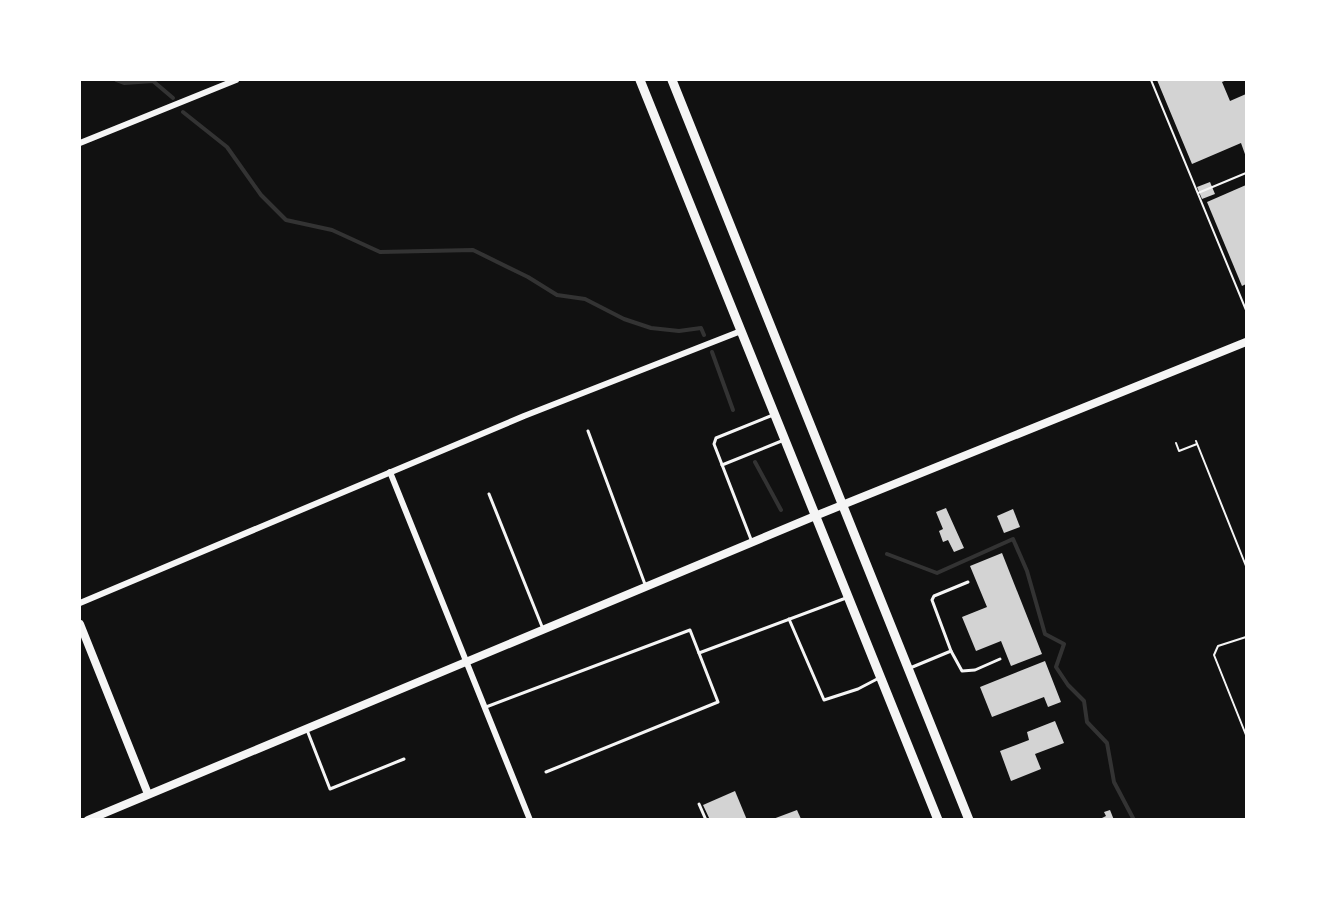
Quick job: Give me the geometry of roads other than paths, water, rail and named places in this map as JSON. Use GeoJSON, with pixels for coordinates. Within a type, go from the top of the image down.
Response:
{"type":"FeatureCollection","features":[{"type":"Feature","properties":{"kind":"main road"},"geometry":{"type":"LineString","coordinates":[[640,80],[938,819]]}},
{"type":"Feature","properties":{"kind":"main road"},"geometry":{"type":"LineString","coordinates":[[672,80],[969,819]]}},
{"type":"Feature","properties":{"kind":"street"},"geometry":{"type":"LineString","coordinates":[[80,143],[236,80]]}},
{"type":"Feature","properties":{"kind":"street"},"geometry":{"type":"LineString","coordinates":[[80,603],[390,472],[741,331]]}},
{"type":"Feature","properties":{"kind":"street"},"geometry":{"type":"LineString","coordinates":[[88,819],[844,504],[1246,342]]}},
{"type":"Feature","properties":{"kind":"street"},"geometry":{"type":"LineString","coordinates":[[390,472],[530,819]]}},
{"type":"Feature","properties":{"kind":"street"},"geometry":{"type":"LineString","coordinates":[[80,624],[148,794]]}},
{"type":"Feature","properties":{"kind":"lane"},"geometry":{"type":"LineString","coordinates":[[752,543],[714,444],[716,438],[775,415]]}},
{"type":"Feature","properties":{"kind":"lane"},"geometry":{"type":"LineString","coordinates":[[588,431],[647,588]]}},
{"type":"Feature","properties":{"kind":"lane"},"geometry":{"type":"LineString","coordinates":[[722,465],[785,439]]}},
{"type":"Feature","properties":{"kind":"lane"},"geometry":{"type":"LineString","coordinates":[[489,494],[543,631]]}},
{"type":"Feature","properties":{"kind":"lane"},"geometry":{"type":"LineString","coordinates":[[968,582],[934,596],[932,600],[951,651],[962,671],[975,670],[1000,659]]}},
{"type":"Feature","properties":{"kind":"lane"},"geometry":{"type":"LineString","coordinates":[[699,653],[848,597]]}},
{"type":"Feature","properties":{"kind":"lane"},"geometry":{"type":"LineString","coordinates":[[789,619],[824,700],[858,689],[880,677]]}},
{"type":"Feature","properties":{"kind":"lane"},"geometry":{"type":"LineString","coordinates":[[486,707],[690,630],[718,702],[546,772]]}},
{"type":"Feature","properties":{"kind":"lane"},"geometry":{"type":"LineString","coordinates":[[908,669],[951,651]]}},
{"type":"Feature","properties":{"kind":"lane"},"geometry":{"type":"LineString","coordinates":[[306,728],[330,789],[405,759]]}},
{"type":"Feature","properties":{"kind":"lane"},"geometry":{"type":"LineString","coordinates":[[699,804],[706,819]]}},
{"type":"Feature","properties":{"kind":"waterway"},"geometry":{"type":"LineString","coordinates":[[116,80],[124,83],[153,81],[173,98]]}},
{"type":"Feature","properties":{"kind":"waterway"},"geometry":{"type":"LineString","coordinates":[[183,112],[227,147],[261,195],[286,220],[332,230],[380,252],[473,250],[528,277],[557,295],[585,299],[624,319],[651,328],[679,331],[701,328],[704,335]]}},
{"type":"Feature","properties":{"kind":"waterway"},"geometry":{"type":"LineString","coordinates":[[712,352],[733,410]]}},
{"type":"Feature","properties":{"kind":"waterway"},"geometry":{"type":"LineString","coordinates":[[755,462],[781,510]]}},
{"type":"Feature","properties":{"kind":"waterway"},"geometry":{"type":"LineString","coordinates":[[887,554],[937,573],[1013,539],[1027,571],[1045,634],[1064,644],[1056,667],[1068,685],[1084,701],[1087,722],[1107,743],[1114,782],[1134,820]]}}]}
